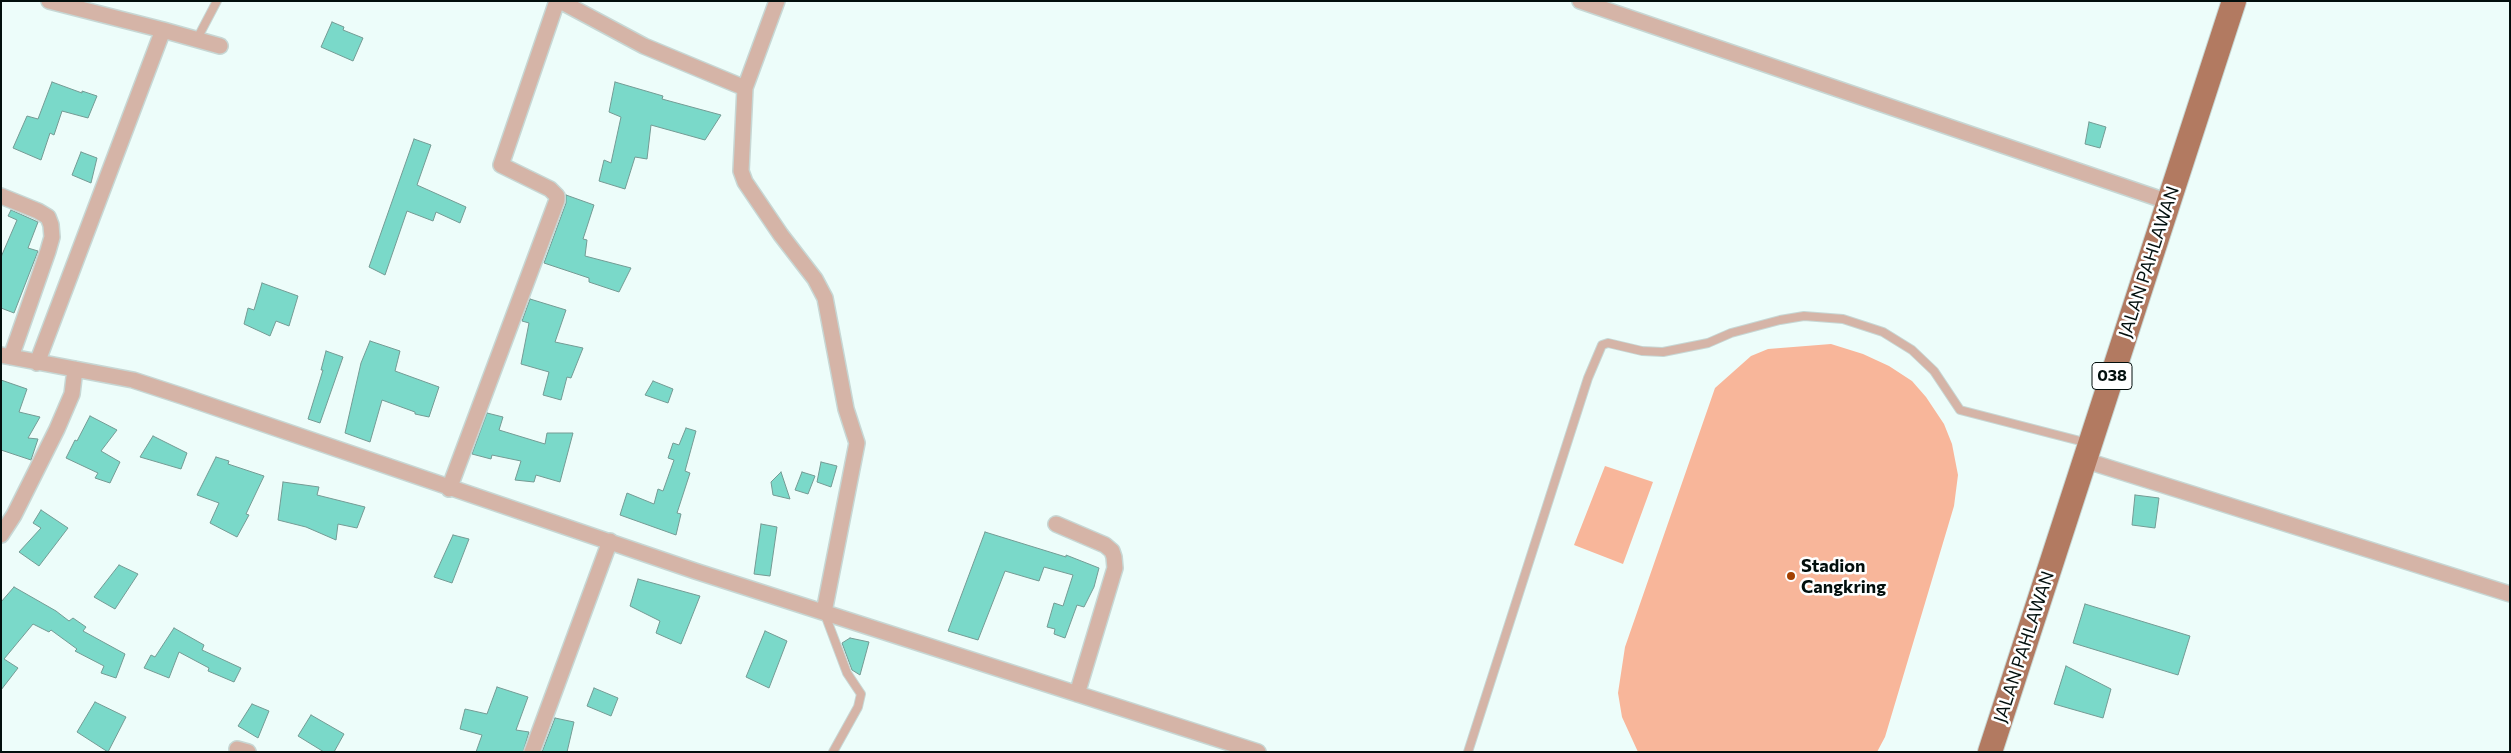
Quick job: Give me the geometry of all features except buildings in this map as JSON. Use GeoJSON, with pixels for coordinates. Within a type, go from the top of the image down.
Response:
{"type":"FeatureCollection","features":[{"type":"Feature","properties":{"kind":"main road","name":"JALAN PAHLAWAN"},"geometry":{"type":"LineString","coordinates":[[1990,752],[2234,1]]}},
{"type":"Feature","properties":{"kind":"street"},"geometry":{"type":"LineString","coordinates":[[50,1],[220,46]]}},
{"type":"Feature","properties":{"kind":"street"},"geometry":{"type":"LineString","coordinates":[[449,489],[557,200],[557,196],[550,189],[501,165],[558,1],[644,46],[745,88]]}},
{"type":"Feature","properties":{"kind":"street"},"geometry":{"type":"LineString","coordinates":[[777,1],[745,88],[741,171],[745,182],[786,242],[815,279],[825,298],[846,409],[857,443],[824,612]]}},
{"type":"Feature","properties":{"kind":"street"},"geometry":{"type":"LineString","coordinates":[[1580,1],[2169,202]]}},
{"type":"Feature","properties":{"kind":"street"},"geometry":{"type":"LineString","coordinates":[[37,363],[163,30]]}},
{"type":"Feature","properties":{"kind":"street"},"geometry":{"type":"LineString","coordinates":[[1,196],[48,217],[52,237],[6,356],[133,380],[449,489],[1258,752]]}},
{"type":"Feature","properties":{"kind":"street"},"geometry":{"type":"LineString","coordinates":[[1,535],[14,515],[57,429],[72,394],[75,370]]}},
{"type":"Feature","properties":{"kind":"street"},"geometry":{"type":"LineString","coordinates":[[2087,452],[2510,594]]}},
{"type":"Feature","properties":{"kind":"street"},"geometry":{"type":"LineString","coordinates":[[1056,524],[1104,545],[1112,551],[1114,557],[1115,568],[1076,694]]}},
{"type":"Feature","properties":{"kind":"street"},"geometry":{"type":"LineString","coordinates":[[532,752],[610,542]]}},
{"type":"Feature","properties":{"kind":"lane"},"geometry":{"type":"LineString","coordinates":[[197,39],[217,1]]}},
{"type":"Feature","properties":{"kind":"lane"},"geometry":{"type":"LineString","coordinates":[[1468,752],[1588,378],[1602,345],[1608,343],[1642,351],[1663,352],[1708,343],[1731,333],[1780,320],[1804,316],[1843,319],[1883,332],[1912,350],[1934,371],[1960,410],[2087,452]]}},
{"type":"Feature","properties":{"kind":"lane"},"geometry":{"type":"LineString","coordinates":[[824,612],[846,673],[861,694],[858,707],[833,752]]}},
{"type":"Feature","properties":{"kind":"shaded area","name":"Stadion Cangkring"},"geometry":{"type":"Polygon","coordinates":[[[1831,344],[1863,354],[1889,366],[1912,381],[1926,397],[1944,424],[1952,444],[1958,475],[1954,506],[1885,737],[1877,752],[1638,752],[1622,717],[1618,693],[1625,647],[1715,388],[1751,356],[1768,349],[1831,344]]]}},
{"type":"Feature","properties":{"kind":"shaded area"},"geometry":{"type":"Polygon","coordinates":[[[1605,466],[1653,482],[1623,564],[1574,545],[1605,466]]]}},
{"type":"Feature","properties":{"kind":"place","name":"Stadion Cangkring"},"geometry":{"type":"Point","coordinates":[1791,576]}}]}
